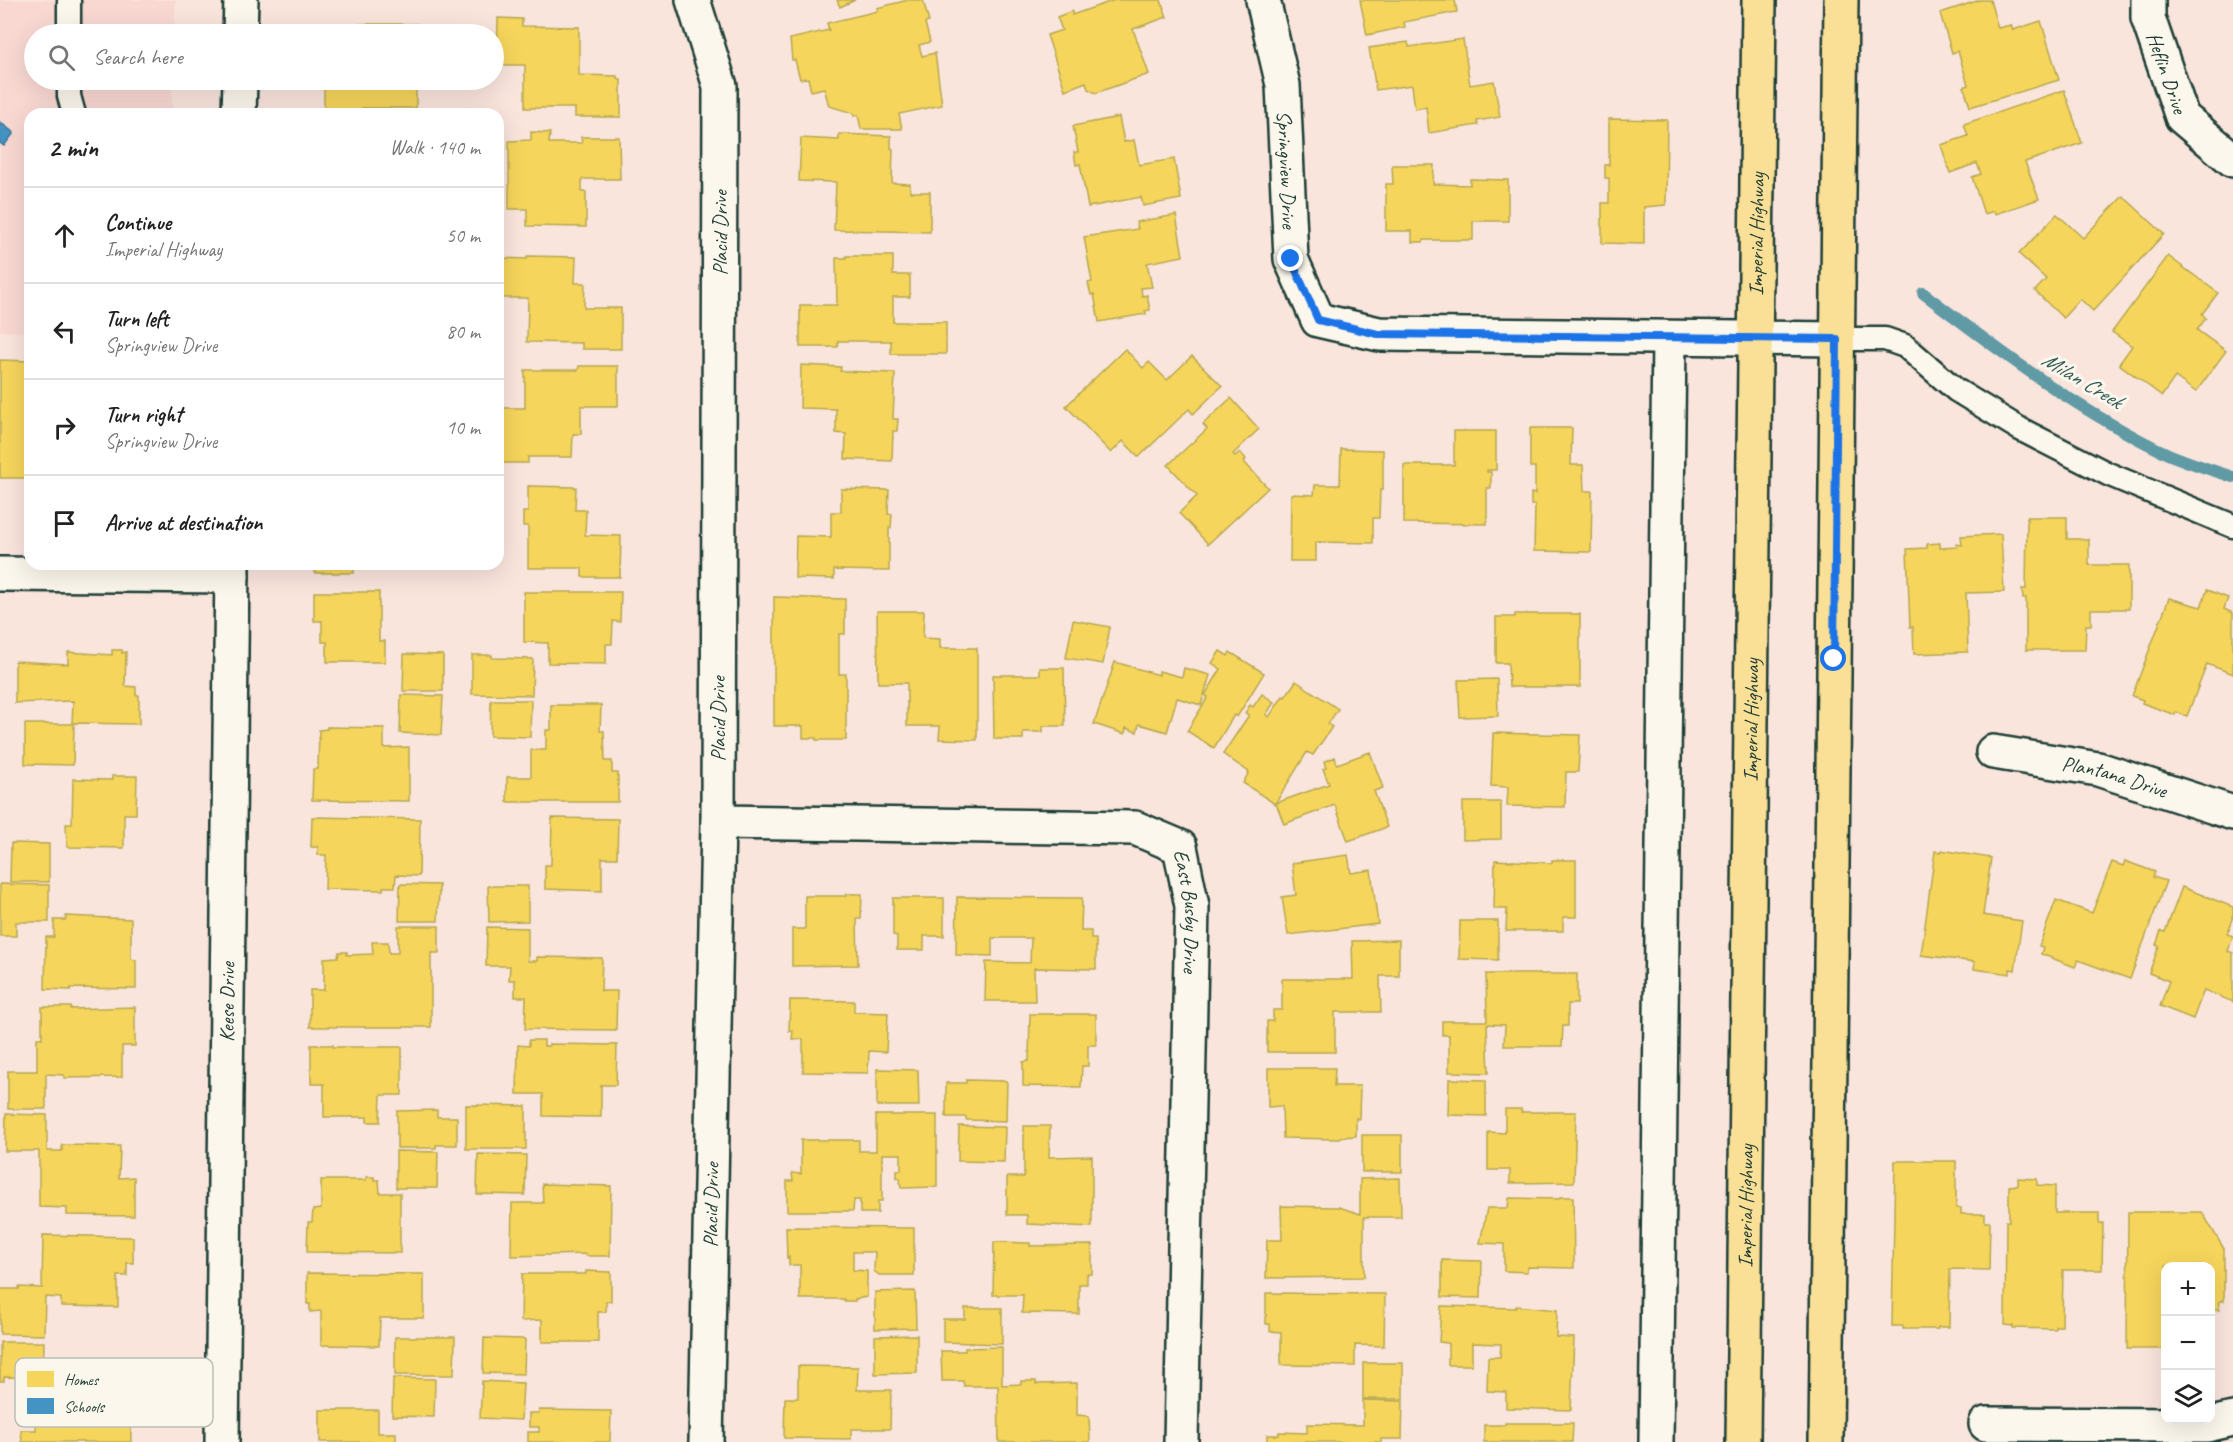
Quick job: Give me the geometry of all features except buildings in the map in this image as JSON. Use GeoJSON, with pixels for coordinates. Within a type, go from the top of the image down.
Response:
{"type":"FeatureCollection","features":[{"type":"Feature","properties":{"kind":"main road","name":"Imperial Highway"},"geometry":{"type":"LineString","coordinates":[[1743,1442],[1760,0]]}},
{"type":"Feature","properties":{"kind":"main road"},"geometry":{"type":"LineString","coordinates":[[1826,1442],[1841,0]]}},
{"type":"Feature","properties":{"kind":"street"},"geometry":{"type":"LineString","coordinates":[[240,24],[241,0]]}},
{"type":"Feature","properties":{"kind":"street","name":"Placid Drive"},"geometry":{"type":"LineString","coordinates":[[693,0],[720,86],[718,822],[706,1442]]}},
{"type":"Feature","properties":{"kind":"street","name":"Springview Drive"},"geometry":{"type":"LineString","coordinates":[[1263,0],[1283,85],[1291,259],[1318,320],[1378,334],[1837,339]]}},
{"type":"Feature","properties":{"kind":"street","name":"Heflin Drive"},"geometry":{"type":"LineString","coordinates":[[2148,0],[2148,18],[2182,117],[2233,160]]}},
{"type":"Feature","properties":{"kind":"street"},"geometry":{"type":"LineString","coordinates":[[239,108],[240,90]]}},
{"type":"Feature","properties":{"kind":"street"},"geometry":{"type":"LineString","coordinates":[[1656,1442],[1670,338]]}},
{"type":"Feature","properties":{"kind":"street"},"geometry":{"type":"LineString","coordinates":[[0,574],[232,570]]}},
{"type":"Feature","properties":{"kind":"street","name":"Keese Drive"},"geometry":{"type":"LineString","coordinates":[[222,1442],[232,570]]}},
{"type":"Feature","properties":{"kind":"street","name":"Plantana Drive"},"geometry":{"type":"LineString","coordinates":[[1993,752],[2098,769],[2233,813]]}},
{"type":"Feature","properties":{"kind":"street","name":"East Busby Drive"},"geometry":{"type":"LineString","coordinates":[[718,822],[1135,828],[1180,847],[1192,906],[1181,1442]]}},
{"type":"Feature","properties":{"kind":"street"},"geometry":{"type":"LineString","coordinates":[[1986,1424],[2207,1425],[2233,1419]]}},
{"type":"Feature","properties":{"kind":"lane"},"geometry":{"type":"LineString","coordinates":[[69,0],[69,24]]}},
{"type":"Feature","properties":{"kind":"lane"},"geometry":{"type":"LineString","coordinates":[[69,90],[72,108]]}},
{"type":"Feature","properties":{"kind":"lane"},"geometry":{"type":"LineString","coordinates":[[1837,339],[1885,339],[1905,346],[1956,390],[2020,429],[2108,474],[2233,526]]}},
{"type":"Feature","properties":{"kind":"shaded area"},"geometry":{"type":"Polygon","coordinates":[[[0,0],[176,0],[175,24],[24,24],[24,90],[172,90],[172,108],[24,108],[24,332],[0,331],[0,0]]]}},
{"type":"Feature","properties":{"kind":"waterway","name":"Milan Creek"},"geometry":{"type":"LineString","coordinates":[[1923,293],[2011,359],[2103,419],[2168,454],[2233,477]]}},
{"type":"Feature","properties":{"kind":"route"},"geometry":{"type":"LineString","coordinates":[[1291,259],[1318,320],[1378,334],[1837,339],[1834,659]]}}]}
